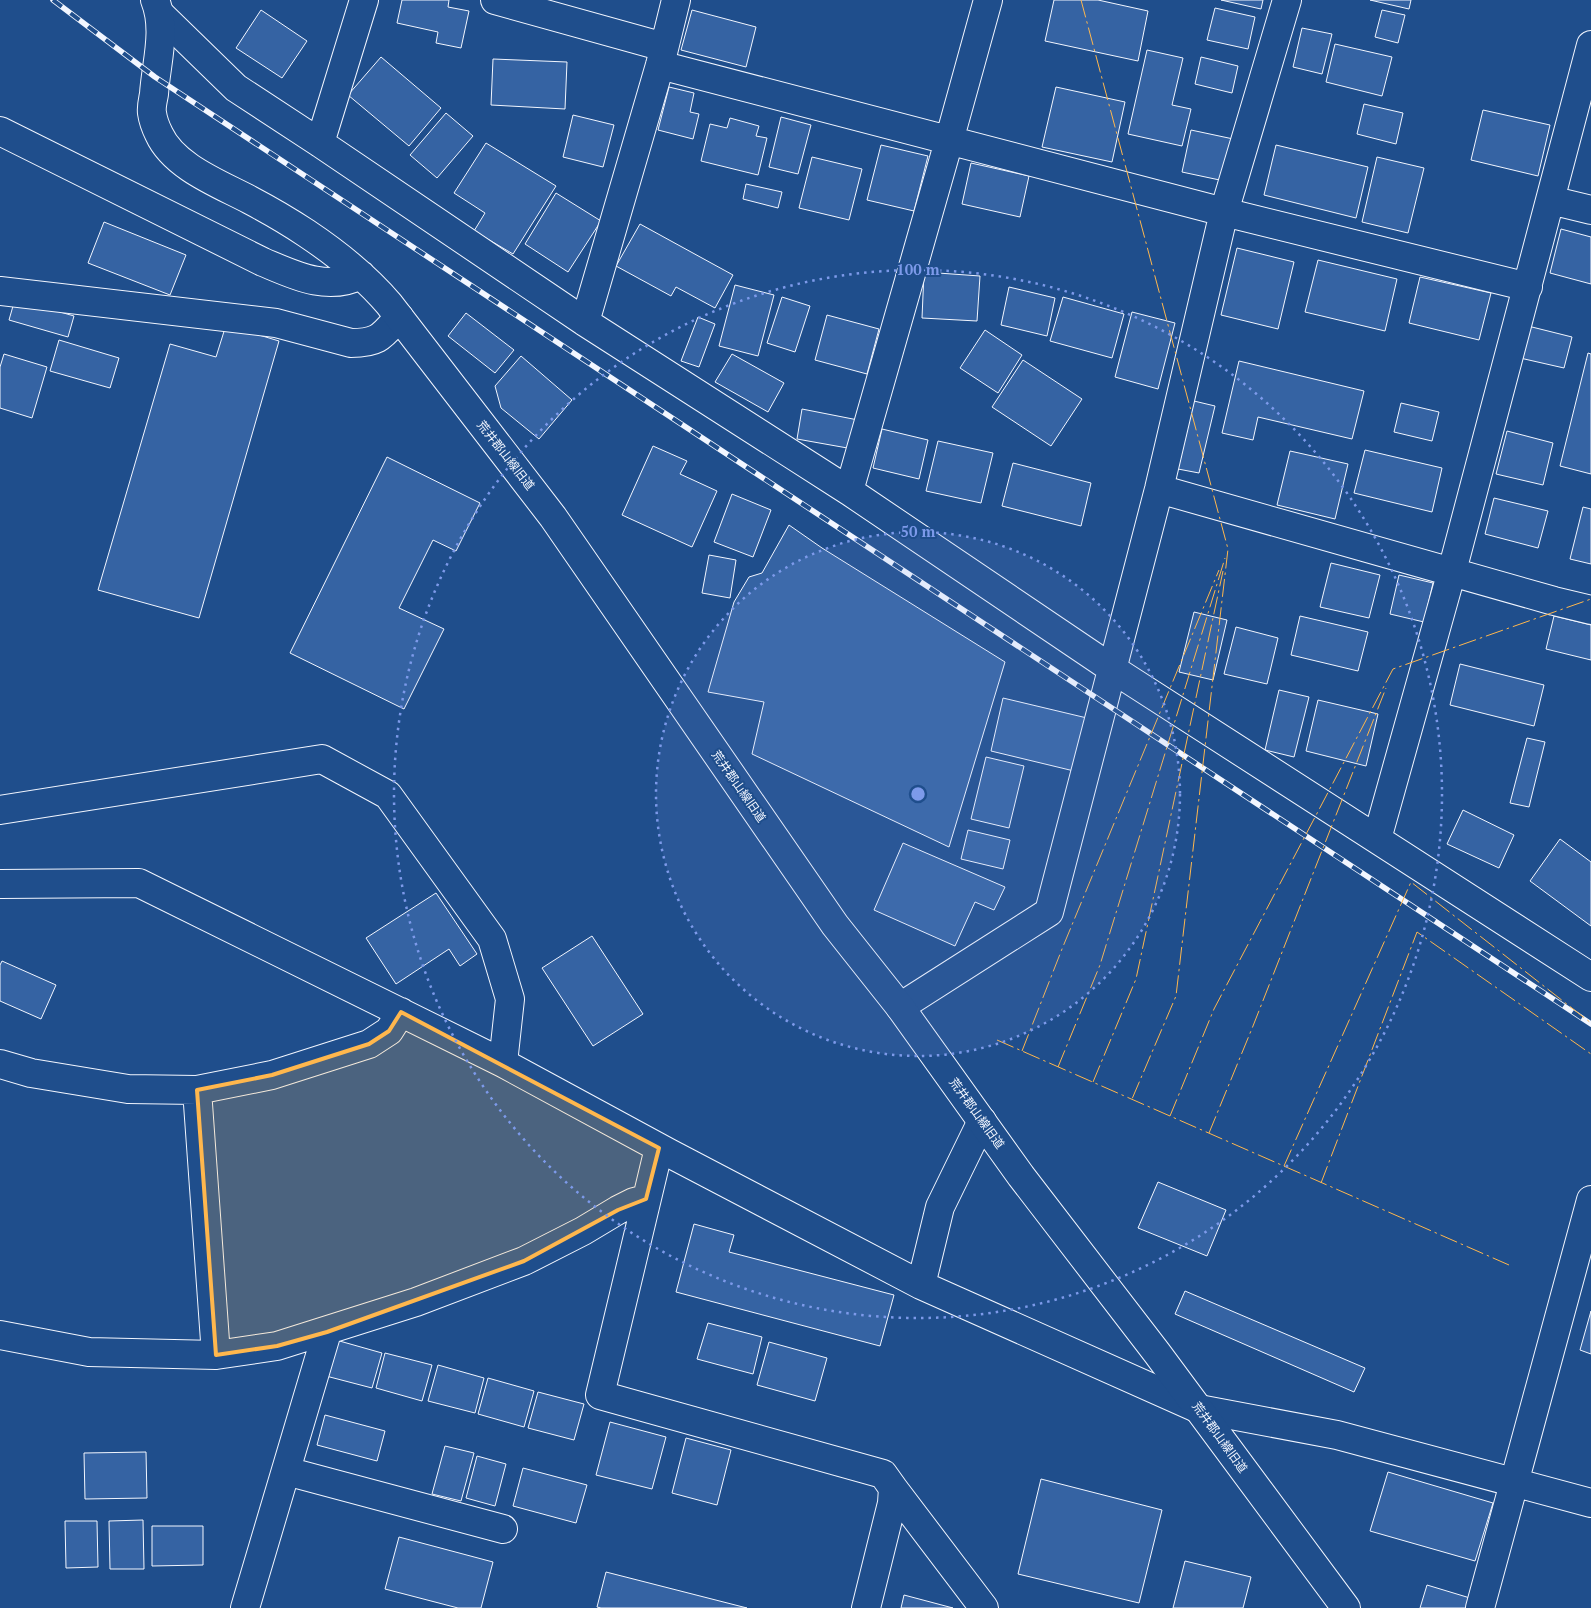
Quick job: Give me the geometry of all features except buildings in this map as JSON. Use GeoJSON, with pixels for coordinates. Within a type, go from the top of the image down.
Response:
{"type":"FeatureCollection","features":[{"type":"Feature","properties":{"kind":"street"},"geometry":{"type":"LineString","coordinates":[[320,143],[364,0]]}},
{"type":"Feature","properties":{"kind":"street"},"geometry":{"type":"LineString","coordinates":[[495,0],[662,56],[950,141],[1224,212],[1528,287]]}},
{"type":"Feature","properties":{"kind":"street"},"geometry":{"type":"LineString","coordinates":[[585,322],[662,56],[676,0]]}},
{"type":"Feature","properties":{"kind":"street"},"geometry":{"type":"LineString","coordinates":[[849,491],[950,141],[988,0]]}},
{"type":"Feature","properties":{"kind":"street"},"geometry":{"type":"LineString","coordinates":[[900,1007],[1049,912],[1159,489],[1224,212],[1287,0]]}},
{"type":"Feature","properties":{"kind":"street"},"geometry":{"type":"LineString","coordinates":[[157,7],[236,88],[585,322],[849,491],[1111,668],[1591,977]]}},
{"type":"Feature","properties":{"kind":"street","name":"荒井郡山線旧道"},"geometry":{"type":"LineString","coordinates":[[157,7],[161,38],[152,112],[155,125],[165,146],[174,156],[206,177],[253,201],[306,233],[360,275],[379,292],[400,317],[553,517],[834,925],[900,1007],[1021,1176],[1200,1409],[1346,1608]]}},
{"type":"Feature","properties":{"kind":"street"},"geometry":{"type":"LineString","coordinates":[[1377,839],[1452,571],[1591,45]]}},
{"type":"Feature","properties":{"kind":"street"},"geometry":{"type":"LineString","coordinates":[[0,132],[263,262],[301,278],[320,282],[337,282],[352,280],[360,275]]}},
{"type":"Feature","properties":{"kind":"street"},"geometry":{"type":"LineString","coordinates":[[1550,200],[1591,210]]}},
{"type":"Feature","properties":{"kind":"street"},"geometry":{"type":"LineString","coordinates":[[0,291],[276,323],[351,343],[375,341],[400,317]]}},
{"type":"Feature","properties":{"kind":"street"},"geometry":{"type":"LineString","coordinates":[[1159,489],[1591,610]]}},
{"type":"Feature","properties":{"kind":"street"},"geometry":{"type":"LineString","coordinates":[[0,810],[322,759],[388,795],[492,939],[510,999],[503,1063]]}},
{"type":"Feature","properties":{"kind":"street"},"geometry":{"type":"LineString","coordinates":[[0,884],[139,883],[503,1063],[659,1148],[921,1285],[1200,1409],[1337,1435],[1591,1503]]}},
{"type":"Feature","properties":{"kind":"street"},"geometry":{"type":"LineString","coordinates":[[0,1064],[31,1073],[128,1089],[196,1090],[272,1075],[369,1044],[388,1031],[400,1012]]}},
{"type":"Feature","properties":{"kind":"street"},"geometry":{"type":"LineString","coordinates":[[196,1090],[216,1355]]}},
{"type":"Feature","properties":{"kind":"street"},"geometry":{"type":"LineString","coordinates":[[921,1285],[940,1207],[982,1121]]}},
{"type":"Feature","properties":{"kind":"street"},"geometry":{"type":"LineString","coordinates":[[659,1148],[600,1395],[883,1474],[984,1608]]}},
{"type":"Feature","properties":{"kind":"street"},"geometry":{"type":"LineString","coordinates":[[0,1335],[90,1352],[216,1355],[277,1346],[327,1332],[416,1302],[524,1261],[634,1202],[646,1200]]}},
{"type":"Feature","properties":{"kind":"street"},"geometry":{"type":"LineString","coordinates":[[1480,1608],[1591,1200]]}},
{"type":"Feature","properties":{"kind":"street"},"geometry":{"type":"LineString","coordinates":[[246,1608],[327,1332]]}},
{"type":"Feature","properties":{"kind":"street"},"geometry":{"type":"LineString","coordinates":[[286,1471],[503,1529]]}},
{"type":"Feature","properties":{"kind":"street"},"geometry":{"type":"LineString","coordinates":[[866,1608],[892,1503],[893,1488]]}},
{"type":"Feature","properties":{"kind":"highlighted area"},"geometry":{"type":"Polygon","coordinates":[[[401,1012],[659,1148],[646,1199],[618,1210],[524,1261],[327,1332],[277,1346],[216,1355],[197,1090],[272,1075],[369,1044],[389,1031],[401,1012]]]}},
{"type":"Feature","properties":{"kind":"railway"},"geometry":{"type":"LineString","coordinates":[[53,0],[155,77],[1591,1024]]}},
{"type":"Feature","properties":{"kind":"power"},"geometry":{"type":"LineString","coordinates":[[1081,0],[1228,549],[1176,996],[1132,1099]]}},
{"type":"Feature","properties":{"kind":"power"},"geometry":{"type":"LineString","coordinates":[[1058,1067],[1100,965],[1225,558]]}},
{"type":"Feature","properties":{"kind":"power"},"geometry":{"type":"LineString","coordinates":[[1022,1051],[1062,949],[1219,570]]}},
{"type":"Feature","properties":{"kind":"power"},"geometry":{"type":"LineString","coordinates":[[1093,1082],[1136,979],[1223,571]]}},
{"type":"Feature","properties":{"kind":"power"},"geometry":{"type":"LineString","coordinates":[[1170,1116],[1214,1009],[1393,669],[1591,599]]}},
{"type":"Feature","properties":{"kind":"power"},"geometry":{"type":"LineString","coordinates":[[1209,1133],[1386,688]]}},
{"type":"Feature","properties":{"kind":"power"},"geometry":{"type":"LineString","coordinates":[[1284,1166],[1411,882],[1591,1023]]}},
{"type":"Feature","properties":{"kind":"power"},"geometry":{"type":"LineString","coordinates":[[1321,1183],[1417,932],[1591,1054]]}},
{"type":"Feature","properties":{"kind":"power"},"geometry":{"type":"LineString","coordinates":[[997,1040],[1509,1265]]}}]}
